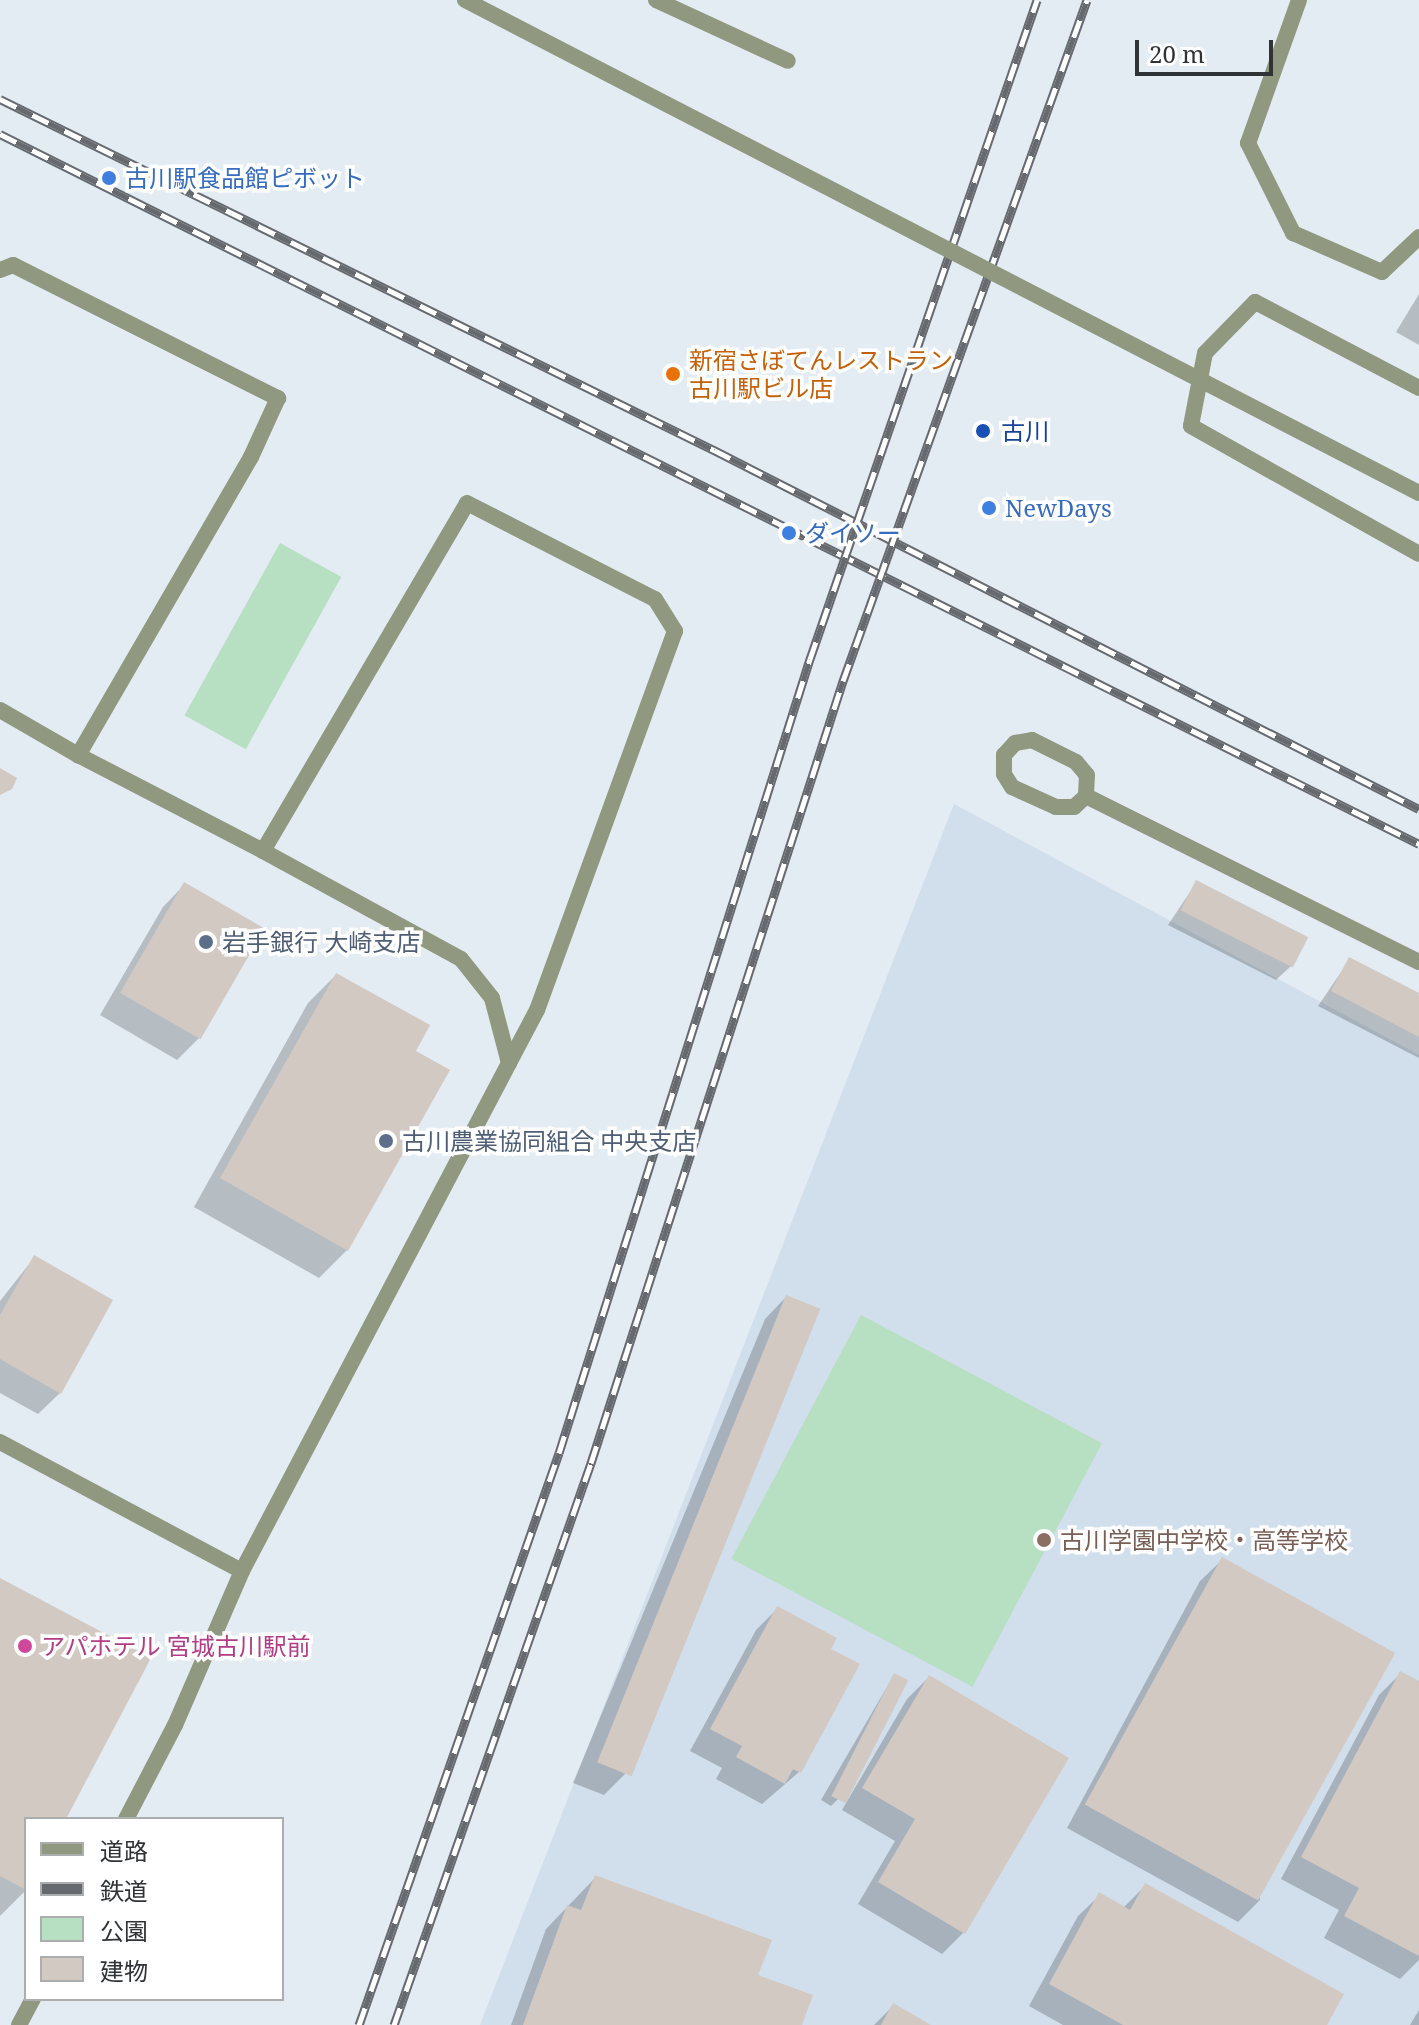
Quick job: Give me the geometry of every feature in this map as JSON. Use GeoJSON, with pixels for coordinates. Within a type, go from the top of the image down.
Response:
{"type":"FeatureCollection","features":[{"type":"Feature","properties":{"kind":"street"},"geometry":{"type":"LineString","coordinates":[[465,0],[1419,493]]}},
{"type":"Feature","properties":{"kind":"street"},"geometry":{"type":"LineString","coordinates":[[656,0],[788,61]]}},
{"type":"Feature","properties":{"kind":"street"},"geometry":{"type":"LineString","coordinates":[[1299,0],[1248,143],[1293,233],[1382,272],[1419,237]]}},
{"type":"Feature","properties":{"kind":"street"},"geometry":{"type":"LineString","coordinates":[[0,270],[13,265],[278,398],[251,457],[78,755]]}},
{"type":"Feature","properties":{"kind":"street"},"geometry":{"type":"LineString","coordinates":[[1419,388],[1255,302],[1205,353],[1191,426],[1419,554]]}},
{"type":"Feature","properties":{"kind":"street"},"geometry":{"type":"LineString","coordinates":[[127,1817],[175,1725],[242,1571],[537,1010],[675,631],[655,599],[467,503],[263,851]]}},
{"type":"Feature","properties":{"kind":"street"},"geometry":{"type":"LineString","coordinates":[[0,710],[78,755],[461,959],[492,998],[509,1063]]}},
{"type":"Feature","properties":{"kind":"street"},"geometry":{"type":"LineString","coordinates":[[1032,740],[1076,762],[1087,775],[1086,796],[1074,807],[1056,807],[1012,787],[1004,755],[1015,743],[1032,740]]}},
{"type":"Feature","properties":{"kind":"street"},"geometry":{"type":"LineString","coordinates":[[1086,796],[1419,962]]}},
{"type":"Feature","properties":{"kind":"street"},"geometry":{"type":"LineString","coordinates":[[0,1442],[242,1571]]}},
{"type":"Feature","properties":{"kind":"street"},"geometry":{"type":"LineString","coordinates":[[19,2025],[32,2001]]}},
{"type":"Feature","properties":{"kind":"shaded area","name":"古川学園中学校・高等学校"},"geometry":{"type":"Polygon","coordinates":[[[954,804],[1419,1055],[1419,2025],[480,2025],[954,804]]]}},
{"type":"Feature","properties":{"kind":"green space"},"geometry":{"type":"Polygon","coordinates":[[[280,543],[341,577],[246,749],[184,715],[280,543]]]}},
{"type":"Feature","properties":{"kind":"green space"},"geometry":{"type":"Polygon","coordinates":[[[861,1315],[1102,1443],[972,1687],[731,1559],[861,1315]]]}},
{"type":"Feature","properties":{"kind":"building"},"geometry":{"type":"Polygon","coordinates":[[[0,768],[17,778],[12,789],[0,795],[0,768]]]}},
{"type":"Feature","properties":{"kind":"building"},"geometry":{"type":"Polygon","coordinates":[[[1196,880],[1308,937],[1293,967],[1181,910],[1196,880]]]}},
{"type":"Feature","properties":{"kind":"building"},"geometry":{"type":"Polygon","coordinates":[[[184,882],[265,928],[201,1039],[120,993],[184,882]]]}},
{"type":"Feature","properties":{"kind":"building"},"geometry":{"type":"Polygon","coordinates":[[[1349,957],[1419,993],[1419,1037],[1331,991],[1349,957]]]}},
{"type":"Feature","properties":{"kind":"building"},"geometry":{"type":"Polygon","coordinates":[[[336,973],[430,1025],[416,1051],[450,1070],[348,1251],[220,1178],[336,973]]]}},
{"type":"Feature","properties":{"kind":"building"},"geometry":{"type":"Polygon","coordinates":[[[34,1255],[113,1300],[61,1394],[0,1359],[0,1315],[34,1255]]]}},
{"type":"Feature","properties":{"kind":"building"},"geometry":{"type":"Polygon","coordinates":[[[786,1295],[820,1309],[632,1776],[597,1762],[786,1295]]]}},
{"type":"Feature","properties":{"kind":"building"},"geometry":{"type":"Polygon","coordinates":[[[1222,1557],[1395,1653],[1258,1901],[1085,1805],[1222,1557]]]}},
{"type":"Feature","properties":{"kind":"building"},"geometry":{"type":"Polygon","coordinates":[[[0,1578],[151,1658],[67,1817],[24,1817],[24,1889],[0,1876],[0,1578]]]}},
{"type":"Feature","properties":{"kind":"building"},"geometry":{"type":"Polygon","coordinates":[[[777,1606],[837,1638],[831,1649],[860,1664],[801,1773],[793,1769],[785,1784],[736,1757],[742,1746],[710,1729],[777,1606]]]}},
{"type":"Feature","properties":{"kind":"building"},"geometry":{"type":"Polygon","coordinates":[[[1400,1671],[1419,1681],[1419,1956],[1344,1916],[1359,1888],[1301,1857],[1400,1671]]]}},
{"type":"Feature","properties":{"kind":"building"},"geometry":{"type":"Polygon","coordinates":[[[894,1673],[908,1680],[846,1803],[831,1796],[894,1673]]]}},
{"type":"Feature","properties":{"kind":"building"},"geometry":{"type":"Polygon","coordinates":[[[929,1675],[1069,1758],[965,1934],[878,1882],[915,1819],[862,1788],[929,1675]]]}},
{"type":"Feature","properties":{"kind":"building"},"geometry":{"type":"Polygon","coordinates":[[[595,1875],[772,1940],[758,1975],[813,1995],[802,2025],[523,2025],[567,1905],[581,1910],[595,1875]]]}},
{"type":"Feature","properties":{"kind":"building"},"geometry":{"type":"Polygon","coordinates":[[[1145,1883],[1344,1994],[1327,2025],[1123,2025],[1049,1984],[1099,1892],[1130,1910],[1145,1883]]]}},
{"type":"Feature","properties":{"kind":"building"},"geometry":{"type":"Polygon","coordinates":[[[893,2003],[931,2025],[881,2025],[893,2003]]]}},
{"type":"Feature","properties":{"kind":"railway"},"geometry":{"type":"LineString","coordinates":[[359,2025],[559,1453],[810,659],[1037,0]]}},
{"type":"Feature","properties":{"kind":"railway"},"geometry":{"type":"LineString","coordinates":[[394,2025],[591,1463],[843,681],[1087,0]]}},
{"type":"Feature","properties":{"kind":"railway"},"geometry":{"type":"LineString","coordinates":[[0,99],[714,450],[1419,809]]}},
{"type":"Feature","properties":{"kind":"railway"},"geometry":{"type":"LineString","coordinates":[[0,134],[1419,844]]}},
{"type":"Feature","properties":{"kind":"place","name":"古川駅食品館ピボット"},"geometry":{"type":"Point","coordinates":[109,178]}},
{"type":"Feature","properties":{"kind":"place","name":"新宿さぼてんレストラン 古川駅ビル店"},"geometry":{"type":"Point","coordinates":[673,374]}},
{"type":"Feature","properties":{"kind":"place","name":"古川"},"geometry":{"type":"Point","coordinates":[983,431]}},
{"type":"Feature","properties":{"kind":"place","name":"NewDays"},"geometry":{"type":"Point","coordinates":[989,508]}},
{"type":"Feature","properties":{"kind":"place","name":"ダイソー"},"geometry":{"type":"Point","coordinates":[789,533]}},
{"type":"Feature","properties":{"kind":"place","name":"岩手銀行 大崎支店"},"geometry":{"type":"Point","coordinates":[206,942]}},
{"type":"Feature","properties":{"kind":"place","name":"古川農業協同組合 中央支店"},"geometry":{"type":"Point","coordinates":[386,1141]}},
{"type":"Feature","properties":{"kind":"place","name":"古川学園中学校・高等学校"},"geometry":{"type":"Point","coordinates":[1044,1540]}},
{"type":"Feature","properties":{"kind":"place","name":"アパホテル 宮城古川駅前"},"geometry":{"type":"Point","coordinates":[25,1646]}}]}
